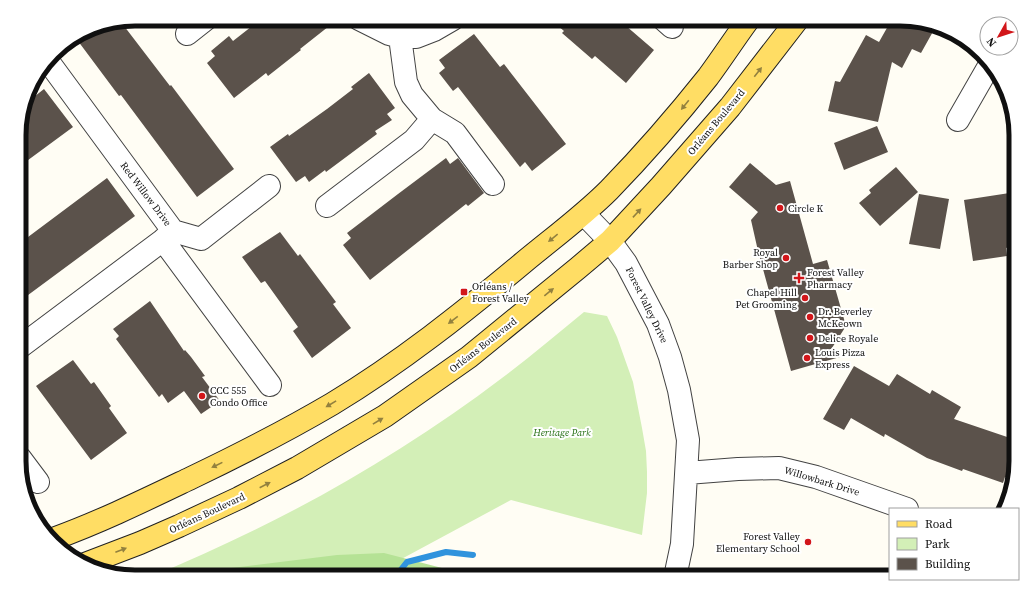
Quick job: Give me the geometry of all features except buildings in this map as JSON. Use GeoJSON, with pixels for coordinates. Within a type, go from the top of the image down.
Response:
{"type":"FeatureCollection","features":[{"type":"Feature","properties":{"kind":"main road"},"geometry":{"type":"LineString","coordinates":[[58,537],[88,527],[260,444],[366,382],[437,332],[584,214],[608,191],[684,107],[744,26]]}},
{"type":"Feature","properties":{"kind":"main road","name":"Orléans Boulevard"},"geometry":{"type":"LineString","coordinates":[[92,561],[133,546],[179,526],[239,498],[297,468],[385,416],[469,357],[610,241],[662,186],[730,107],[793,26]]}},
{"type":"Feature","properties":{"kind":"street"},"geometry":{"type":"LineString","coordinates":[[187,34],[197,26]]}},
{"type":"Feature","properties":{"kind":"street"},"geometry":{"type":"LineString","coordinates":[[371,26],[383,32],[400,37],[416,37],[441,26]]}},
{"type":"Feature","properties":{"kind":"street"},"geometry":{"type":"LineString","coordinates":[[400,37],[406,82],[412,95],[432,119],[454,133],[494,184]]}},
{"type":"Feature","properties":{"kind":"street","name":"Red Willow Drive"},"geometry":{"type":"LineString","coordinates":[[26,342],[168,235],[51,65]]}},
{"type":"Feature","properties":{"kind":"street"},"geometry":{"type":"LineString","coordinates":[[958,120],[987,69]]}},
{"type":"Feature","properties":{"kind":"street"},"geometry":{"type":"LineString","coordinates":[[327,206],[414,140],[432,119]]}},
{"type":"Feature","properties":{"kind":"street"},"geometry":{"type":"LineString","coordinates":[[168,235],[201,239],[269,186]]}},
{"type":"Feature","properties":{"kind":"street","name":"Forest Valley Drive"},"geometry":{"type":"LineString","coordinates":[[584,214],[610,241],[635,278],[658,324],[670,357],[679,390],[688,440],[682,544],[676,570]]}},
{"type":"Feature","properties":{"kind":"street"},"geometry":{"type":"LineString","coordinates":[[168,235],[270,385]]}},
{"type":"Feature","properties":{"kind":"street"},"geometry":{"type":"LineString","coordinates":[[26,467],[38,482]]}},
{"type":"Feature","properties":{"kind":"street","name":"Willowbark Drive"},"geometry":{"type":"LineString","coordinates":[[687,473],[738,469],[779,468],[816,477],[904,508]]}},
{"type":"Feature","properties":{"kind":"green space","name":"Heritage Park"},"geometry":{"type":"Polygon","coordinates":[[[584,312],[607,316],[617,337],[633,382],[646,451],[647,493],[642,535],[511,500],[381,570],[166,570],[243,536],[376,464],[461,408],[533,354],[584,312]]]}},
{"type":"Feature","properties":{"kind":"green space"},"geometry":{"type":"Polygon","coordinates":[[[384,553],[442,568],[440,570],[215,570],[337,555],[384,553]]]}},
{"type":"Feature","properties":{"kind":"waterway"},"geometry":{"type":"LineString","coordinates":[[401,570],[407,562],[446,552],[473,555]]}},
{"type":"Feature","properties":{"kind":"place","name":"Circle K"},"geometry":{"type":"Point","coordinates":[780,208]}},
{"type":"Feature","properties":{"kind":"place","name":"Royal Barber Shop"},"geometry":{"type":"Point","coordinates":[786,258]}},
{"type":"Feature","properties":{"kind":"place","name":"Forest Valley Pharmacy"},"geometry":{"type":"Point","coordinates":[799,278]}},
{"type":"Feature","properties":{"kind":"place","name":"Orléans / Forest Valley"},"geometry":{"type":"Point","coordinates":[464,292]}},
{"type":"Feature","properties":{"kind":"place","name":"Chapel Hill Pet Grooming"},"geometry":{"type":"Point","coordinates":[805,298]}},
{"type":"Feature","properties":{"kind":"place","name":"Dr. Beverley McKeown"},"geometry":{"type":"Point","coordinates":[810,317]}},
{"type":"Feature","properties":{"kind":"place","name":"Delice Royale"},"geometry":{"type":"Point","coordinates":[810,338]}},
{"type":"Feature","properties":{"kind":"place","name":"Louis Pizza Express"},"geometry":{"type":"Point","coordinates":[807,358]}},
{"type":"Feature","properties":{"kind":"place","name":"CCC 555 Condo Office"},"geometry":{"type":"Point","coordinates":[202,396]}},
{"type":"Feature","properties":{"kind":"place","name":"Forest Valley Elementary School"},"geometry":{"type":"Point","coordinates":[808,542]}}]}
